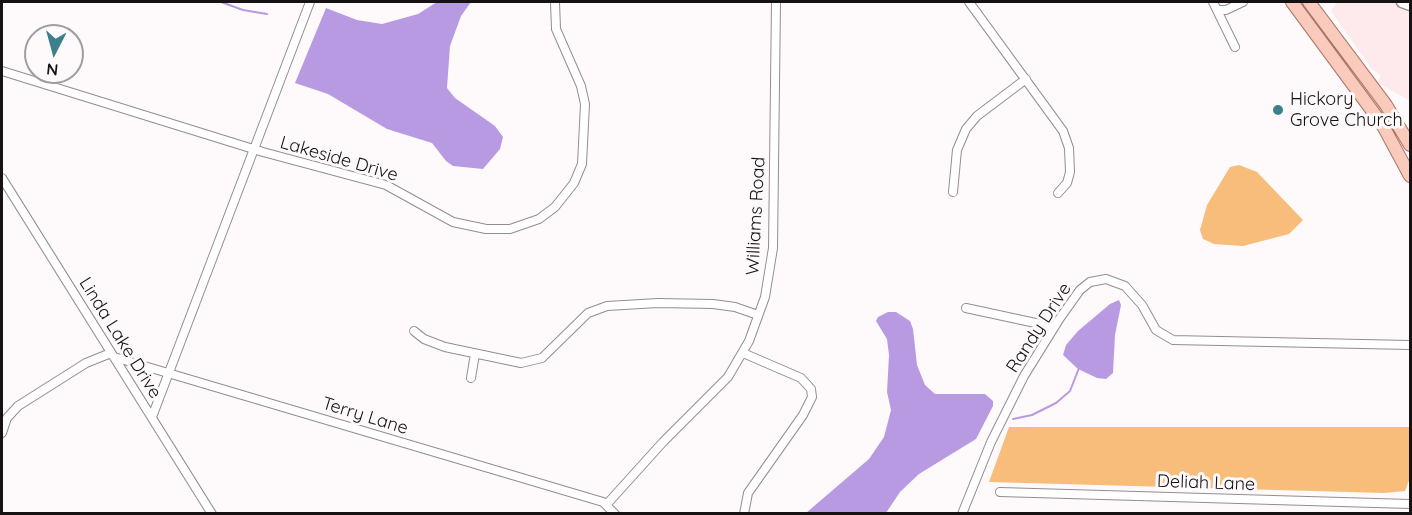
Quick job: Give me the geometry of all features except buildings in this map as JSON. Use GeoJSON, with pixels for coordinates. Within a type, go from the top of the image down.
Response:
{"type":"FeatureCollection","features":[{"type":"Feature","properties":{"kind":"main road"},"geometry":{"type":"LineString","coordinates":[[1292,2],[1408,159],[1410,176]]}},
{"type":"Feature","properties":{"kind":"main road"},"geometry":{"type":"LineString","coordinates":[[1309,2],[1319,8],[1405,128],[1410,145]]}},
{"type":"Feature","properties":{"kind":"street","name":"Lakeside Drive"},"geometry":{"type":"LineString","coordinates":[[310,2],[254,149],[386,185],[436,216],[470,227],[510,229],[539,219],[555,207],[574,183],[584,152],[586,117],[583,92],[559,38],[555,23],[555,2]]}},
{"type":"Feature","properties":{"kind":"street","name":"Williams Road"},"geometry":{"type":"LineString","coordinates":[[607,504],[663,442],[719,389],[742,353],[758,315],[770,279],[773,248],[776,2]]}},
{"type":"Feature","properties":{"kind":"street"},"geometry":{"type":"LineString","coordinates":[[969,2],[1057,120],[1069,148],[1069,179],[1058,193]]}},
{"type":"Feature","properties":{"kind":"street"},"geometry":{"type":"LineString","coordinates":[[1213,2],[1235,47]]}},
{"type":"Feature","properties":{"kind":"street"},"geometry":{"type":"LineString","coordinates":[[1218,10],[1226,2]]}},
{"type":"Feature","properties":{"kind":"street"},"geometry":{"type":"LineString","coordinates":[[1218,10],[1227,10],[1243,2]]}},
{"type":"Feature","properties":{"kind":"street"},"geometry":{"type":"LineString","coordinates":[[1402,2],[1410,5]]}},
{"type":"Feature","properties":{"kind":"street"},"geometry":{"type":"LineString","coordinates":[[2,71],[254,149],[152,417]]}},
{"type":"Feature","properties":{"kind":"street"},"geometry":{"type":"LineString","coordinates":[[953,192],[957,150],[966,129],[977,116],[1026,79]]}},
{"type":"Feature","properties":{"kind":"street","name":"Linda Lake Drive"},"geometry":{"type":"LineString","coordinates":[[2,178],[212,513]]}},
{"type":"Feature","properties":{"kind":"street","name":"Randy Drive"},"geometry":{"type":"LineString","coordinates":[[962,513],[995,433],[1024,376],[1054,327],[1083,287],[1098,279],[1106,279],[1129,289],[1142,305],[1156,330],[1173,340],[1410,345]]}},
{"type":"Feature","properties":{"kind":"street"},"geometry":{"type":"LineString","coordinates":[[414,331],[433,344],[515,362],[535,361],[549,354],[588,313],[607,306],[658,303],[713,304],[735,307],[758,315]]}},
{"type":"Feature","properties":{"kind":"street"},"geometry":{"type":"LineString","coordinates":[[966,308],[1054,327]]}},
{"type":"Feature","properties":{"kind":"street"},"geometry":{"type":"LineString","coordinates":[[742,353],[801,378],[811,389],[812,398],[803,415],[748,493],[744,513]]}},
{"type":"Feature","properties":{"kind":"street"},"geometry":{"type":"LineString","coordinates":[[471,378],[475,354]]}},
{"type":"Feature","properties":{"kind":"street"},"geometry":{"type":"LineString","coordinates":[[2,433],[7,418],[18,406],[86,363],[112,355]]}},
{"type":"Feature","properties":{"kind":"street","name":"Terry Lane"},"geometry":{"type":"LineString","coordinates":[[112,355],[607,504]]}},
{"type":"Feature","properties":{"kind":"street","name":"Deliah Lane"},"geometry":{"type":"LineString","coordinates":[[1000,492],[1410,504]]}},
{"type":"Feature","properties":{"kind":"street"},"geometry":{"type":"LineString","coordinates":[[607,504],[615,513]]}},
{"type":"Feature","properties":{"kind":"shaded area"},"geometry":{"type":"Polygon","coordinates":[[[437,2],[471,2],[461,16],[450,46],[447,88],[455,98],[495,126],[503,137],[500,149],[483,169],[453,166],[432,143],[387,129],[328,94],[295,83],[326,8],[357,20],[382,24],[418,14],[437,2]]]}},
{"type":"Feature","properties":{"kind":"shaded area"},"geometry":{"type":"Polygon","coordinates":[[[1337,2],[1410,2],[1410,101],[1377,82],[1381,76],[1371,68],[1331,11],[1337,2]]]}},
{"type":"Feature","properties":{"kind":"shaded area"},"geometry":{"type":"Polygon","coordinates":[[[1239,165],[1257,172],[1303,220],[1289,234],[1243,246],[1214,244],[1203,239],[1200,230],[1207,205],[1230,167],[1239,165]]]}},
{"type":"Feature","properties":{"kind":"shaded area"},"geometry":{"type":"Polygon","coordinates":[[[1119,300],[1121,305],[1115,335],[1113,373],[1106,379],[1097,378],[1078,369],[1063,355],[1066,345],[1078,331],[1110,304],[1119,300]]]}},
{"type":"Feature","properties":{"kind":"shaded area"},"geometry":{"type":"Polygon","coordinates":[[[888,312],[896,312],[910,321],[917,365],[925,385],[935,394],[985,394],[993,401],[993,406],[976,439],[919,474],[900,492],[886,513],[806,513],[869,459],[884,437],[891,410],[887,392],[889,355],[887,339],[876,321],[878,317],[888,312]]]}},
{"type":"Feature","properties":{"kind":"shaded area"},"geometry":{"type":"Polygon","coordinates":[[[1009,427],[1410,427],[1410,478],[1405,491],[1384,493],[989,482],[1009,427]]]}},
{"type":"Feature","properties":{"kind":"waterway"},"geometry":{"type":"LineString","coordinates":[[221,2],[243,10],[267,14]]}},
{"type":"Feature","properties":{"kind":"waterway"},"geometry":{"type":"LineString","coordinates":[[1013,419],[1032,415],[1056,403],[1070,391],[1079,368]]}},
{"type":"Feature","properties":{"kind":"place","name":"Hickory Grove Church"},"geometry":{"type":"Point","coordinates":[1278,110]}}]}
